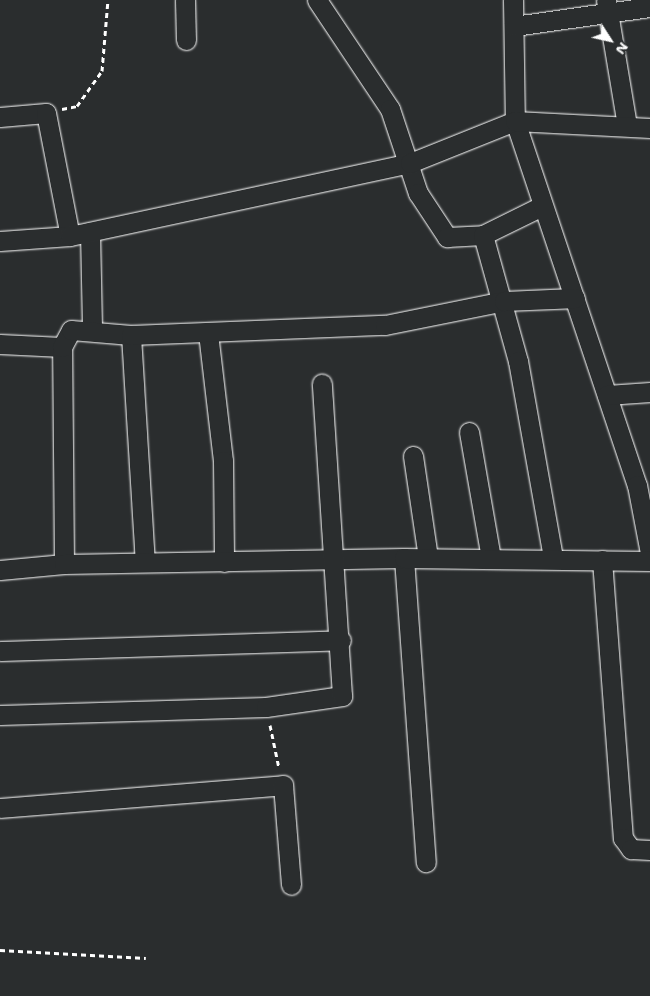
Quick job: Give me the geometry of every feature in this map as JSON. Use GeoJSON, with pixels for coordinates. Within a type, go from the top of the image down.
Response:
{"type":"FeatureCollection","features":[{"type":"Feature","properties":{"kind":"street"},"geometry":{"type":"LineString","coordinates":[[185,0],[186,40]]}},
{"type":"Feature","properties":{"kind":"street"},"geometry":{"type":"LineString","coordinates":[[317,0],[390,109],[410,163],[418,192],[448,237],[483,235],[542,206]]}},
{"type":"Feature","properties":{"kind":"street"},"geometry":{"type":"LineString","coordinates":[[513,0],[515,121],[607,395],[643,484],[650,553]]}},
{"type":"Feature","properties":{"kind":"street"},"geometry":{"type":"LineString","coordinates":[[514,26],[608,7],[650,7]]}},
{"type":"Feature","properties":{"kind":"street"},"geometry":{"type":"LineString","coordinates":[[608,7],[627,125]]}},
{"type":"Feature","properties":{"kind":"street"},"geometry":{"type":"LineString","coordinates":[[0,117],[46,113],[70,236]]}},
{"type":"Feature","properties":{"kind":"street"},"geometry":{"type":"LineString","coordinates":[[0,240],[70,236],[410,163],[515,121],[627,125],[650,128]]}},
{"type":"Feature","properties":{"kind":"street"},"geometry":{"type":"LineString","coordinates":[[90,232],[92,330]]}},
{"type":"Feature","properties":{"kind":"street"},"geometry":{"type":"LineString","coordinates":[[483,235],[504,301],[554,558]]}},
{"type":"Feature","properties":{"kind":"street"},"geometry":{"type":"LineString","coordinates":[[64,564],[62,347],[71,330],[92,330],[131,335],[386,324],[504,301],[575,298]]}},
{"type":"Feature","properties":{"kind":"street"},"geometry":{"type":"LineString","coordinates":[[208,333],[223,461],[224,562]]}},
{"type":"Feature","properties":{"kind":"street"},"geometry":{"type":"LineString","coordinates":[[131,335],[145,562]]}},
{"type":"Feature","properties":{"kind":"street"},"geometry":{"type":"LineString","coordinates":[[0,344],[62,347]]}},
{"type":"Feature","properties":{"kind":"street"},"geometry":{"type":"LineString","coordinates":[[0,715],[266,707],[342,696],[341,640],[333,560],[322,384]]}},
{"type":"Feature","properties":{"kind":"street"},"geometry":{"type":"LineString","coordinates":[[607,395],[650,392]]}},
{"type":"Feature","properties":{"kind":"street"},"geometry":{"type":"LineString","coordinates":[[469,432],[490,558]]}},
{"type":"Feature","properties":{"kind":"street"},"geometry":{"type":"LineString","coordinates":[[413,456],[428,558]]}},
{"type":"Feature","properties":{"kind":"street"},"geometry":{"type":"LineString","coordinates":[[0,570],[64,564],[404,558],[554,558],[650,561]]}},
{"type":"Feature","properties":{"kind":"street"},"geometry":{"type":"LineString","coordinates":[[404,558],[426,862]]}},
{"type":"Feature","properties":{"kind":"street"},"geometry":{"type":"LineString","coordinates":[[602,560],[623,838],[631,849],[650,850]]}},
{"type":"Feature","properties":{"kind":"street"},"geometry":{"type":"LineString","coordinates":[[0,651],[341,640]]}},
{"type":"Feature","properties":{"kind":"street"},"geometry":{"type":"LineString","coordinates":[[0,808],[283,785],[292,885]]}},
{"type":"Feature","properties":{"kind":"path"},"geometry":{"type":"LineString","coordinates":[[46,113],[77,106],[102,71],[108,0]]}},
{"type":"Feature","properties":{"kind":"path"},"geometry":{"type":"LineString","coordinates":[[266,707],[283,785]]}},
{"type":"Feature","properties":{"kind":"path"},"geometry":{"type":"LineString","coordinates":[[0,950],[146,958]]}}]}
